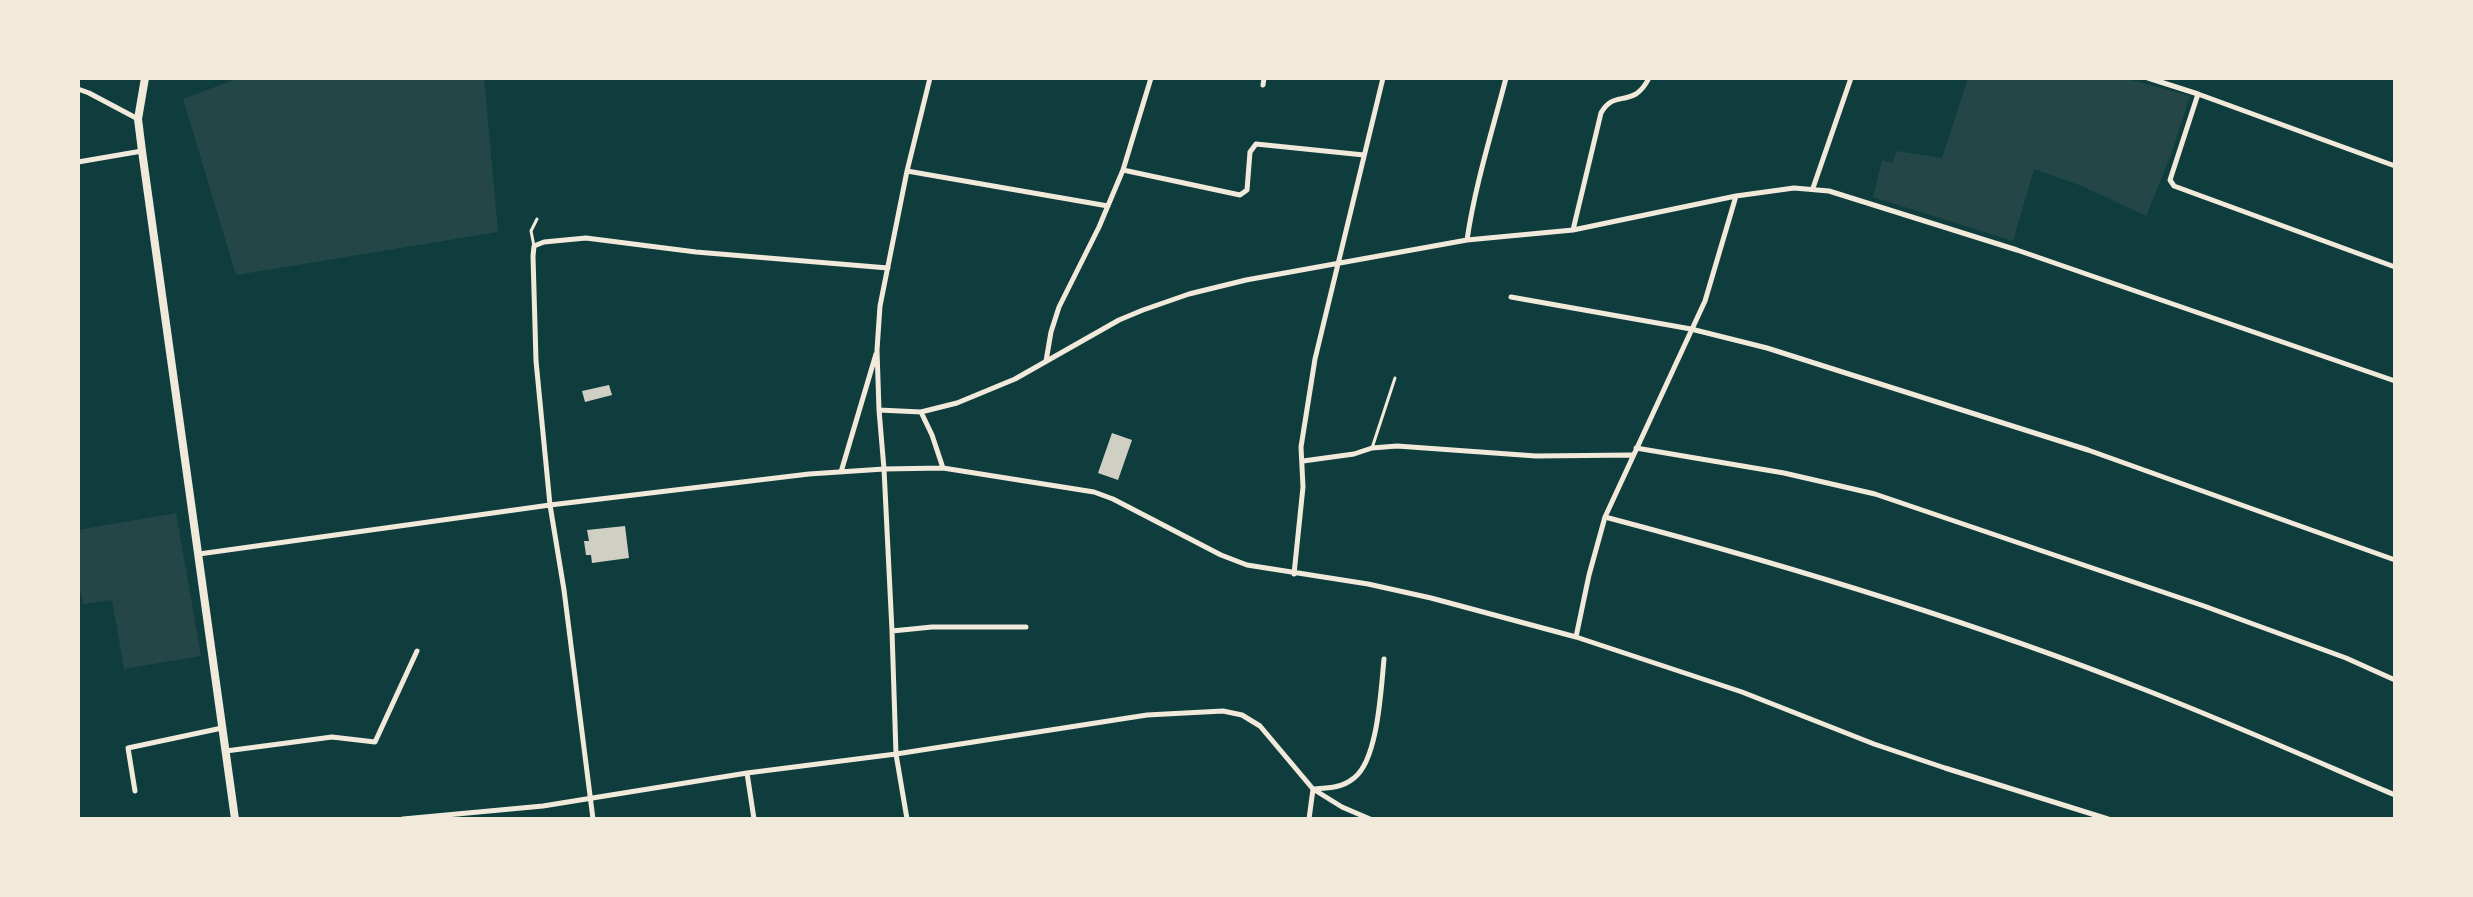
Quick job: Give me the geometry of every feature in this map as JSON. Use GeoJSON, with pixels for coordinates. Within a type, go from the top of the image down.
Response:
{"type":"FeatureCollection","features":[{"type":"Feature","properties":{"kind":"main road"},"geometry":{"type":"LineString","coordinates":[[145,78],[138,119],[235,819]]}},
{"type":"Feature","properties":{"kind":"street"},"geometry":{"type":"LineString","coordinates":[[907,819],[896,754],[877,350],[880,306],[907,171],[930,78]]}},
{"type":"Feature","properties":{"kind":"street"},"geometry":{"type":"LineString","coordinates":[[1046,362],[1059,307],[1123,170],[1151,78]]}},
{"type":"Feature","properties":{"kind":"street"},"geometry":{"type":"LineString","coordinates":[[1294,574],[1303,487],[1301,447],[1315,359],[1383,78]]}},
{"type":"Feature","properties":{"kind":"street"},"geometry":{"type":"LineString","coordinates":[[1467,240],[1473,199],[1506,78]]}},
{"type":"Feature","properties":{"kind":"street"},"geometry":{"type":"LineString","coordinates":[[1573,230],[1601,113],[1610,101],[1641,90],[1649,78]]}},
{"type":"Feature","properties":{"kind":"street"},"geometry":{"type":"LineString","coordinates":[[1813,188],[1851,78]]}},
{"type":"Feature","properties":{"kind":"street"},"geometry":{"type":"LineString","coordinates":[[2148,78],[2395,166]]}},
{"type":"Feature","properties":{"kind":"street"},"geometry":{"type":"LineString","coordinates":[[78,89],[138,119]]}},
{"type":"Feature","properties":{"kind":"street"},"geometry":{"type":"LineString","coordinates":[[2198,94],[2173,165],[2170,180],[2174,186],[2395,267]]}},
{"type":"Feature","properties":{"kind":"street"},"geometry":{"type":"LineString","coordinates":[[1123,170],[1240,195],[1247,190],[1250,152],[1256,144],[1364,155]]}},
{"type":"Feature","properties":{"kind":"street"},"geometry":{"type":"LineString","coordinates":[[78,162],[142,151]]}},
{"type":"Feature","properties":{"kind":"street"},"geometry":{"type":"LineString","coordinates":[[907,171],[1108,206]]}},
{"type":"Feature","properties":{"kind":"street"},"geometry":{"type":"LineString","coordinates":[[879,410],[921,412],[957,403],[1015,379],[1119,320],[1217,287],[1340,261],[1467,240],[1573,230],[1736,196],[1794,188],[1829,191],[2017,250],[2395,381]]}},
{"type":"Feature","properties":{"kind":"street"},"geometry":{"type":"LineString","coordinates":[[1576,637],[1605,517],[1716,269],[1736,196]]}},
{"type":"Feature","properties":{"kind":"street"},"geometry":{"type":"LineString","coordinates":[[593,819],[550,505],[536,361],[534,246],[544,242],[586,238],[696,252],[888,268]]}},
{"type":"Feature","properties":{"kind":"street"},"geometry":{"type":"LineString","coordinates":[[1511,297],[1691,329],[1767,348],[2088,450],[2395,560]]}},
{"type":"Feature","properties":{"kind":"street"},"geometry":{"type":"LineString","coordinates":[[841,472],[877,350]]}},
{"type":"Feature","properties":{"kind":"street"},"geometry":{"type":"LineString","coordinates":[[921,412],[943,468]]}},
{"type":"Feature","properties":{"kind":"street"},"geometry":{"type":"LineString","coordinates":[[1303,461],[1354,454],[1372,448],[1410,446],[1536,456],[1632,455]]}},
{"type":"Feature","properties":{"kind":"street"},"geometry":{"type":"LineString","coordinates":[[1636,448],[1784,473],[1875,494],[2204,606],[2346,658],[2395,680]]}},
{"type":"Feature","properties":{"kind":"street"},"geometry":{"type":"LineString","coordinates":[[199,554],[550,505],[841,472],[943,468],[1094,492],[1247,565],[1368,584],[1576,637],[1742,692],[1874,744],[2108,819]]}},
{"type":"Feature","properties":{"kind":"street"},"geometry":{"type":"LineString","coordinates":[[1605,517],[1778,564],[1984,631],[2142,689],[2395,795]]}},
{"type":"Feature","properties":{"kind":"street"},"geometry":{"type":"LineString","coordinates":[[892,631],[932,627],[1026,627]]}},
{"type":"Feature","properties":{"kind":"street"},"geometry":{"type":"LineString","coordinates":[[226,751],[332,737],[375,742],[417,651]]}},
{"type":"Feature","properties":{"kind":"street"},"geometry":{"type":"LineString","coordinates":[[1313,789],[1340,787],[1357,777],[1365,764],[1374,738],[1384,659]]}},
{"type":"Feature","properties":{"kind":"street"},"geometry":{"type":"LineString","coordinates":[[403,819],[543,806],[1147,715],[1223,711],[1242,715],[1260,726],[1313,789],[1342,807],[1370,819]]}},
{"type":"Feature","properties":{"kind":"street"},"geometry":{"type":"LineString","coordinates":[[135,791],[128,748],[223,728]]}},
{"type":"Feature","properties":{"kind":"street"},"geometry":{"type":"LineString","coordinates":[[747,773],[754,819]]}},
{"type":"Feature","properties":{"kind":"street"},"geometry":{"type":"LineString","coordinates":[[1309,819],[1313,789]]}},
{"type":"Feature","properties":{"kind":"lane"},"geometry":{"type":"LineString","coordinates":[[534,246],[531,231],[537,219]]}},
{"type":"Feature","properties":{"kind":"lane"},"geometry":{"type":"LineString","coordinates":[[1372,448],[1395,378]]}},
{"type":"Feature","properties":{"kind":"shaded area"},"geometry":{"type":"Polygon","coordinates":[[[239,78],[484,78],[498,232],[236,275],[183,99],[239,78]]]}},
{"type":"Feature","properties":{"kind":"shaded area"},"geometry":{"type":"Polygon","coordinates":[[[1968,78],[2124,78],[2190,96],[2171,155],[2146,216],[2082,186],[2034,169],[2013,241],[1873,197],[1882,160],[1892,163],[1897,151],[1942,158],[1968,78]]]}},
{"type":"Feature","properties":{"kind":"shaded area"},"geometry":{"type":"Polygon","coordinates":[[[176,513],[201,656],[124,669],[112,600],[83,604],[78,577],[78,530],[176,513]]]}},
{"type":"Feature","properties":{"kind":"building"},"geometry":{"type":"Polygon","coordinates":[[[609,385],[612,395],[585,402],[582,391],[609,385]]]}},
{"type":"Feature","properties":{"kind":"building"},"geometry":{"type":"Polygon","coordinates":[[[1112,433],[1132,440],[1118,480],[1098,473],[1112,433]]]}},
{"type":"Feature","properties":{"kind":"building"},"geometry":{"type":"Polygon","coordinates":[[[625,526],[629,558],[592,563],[591,555],[586,555],[584,541],[589,541],[587,530],[625,526]]]}}]}
